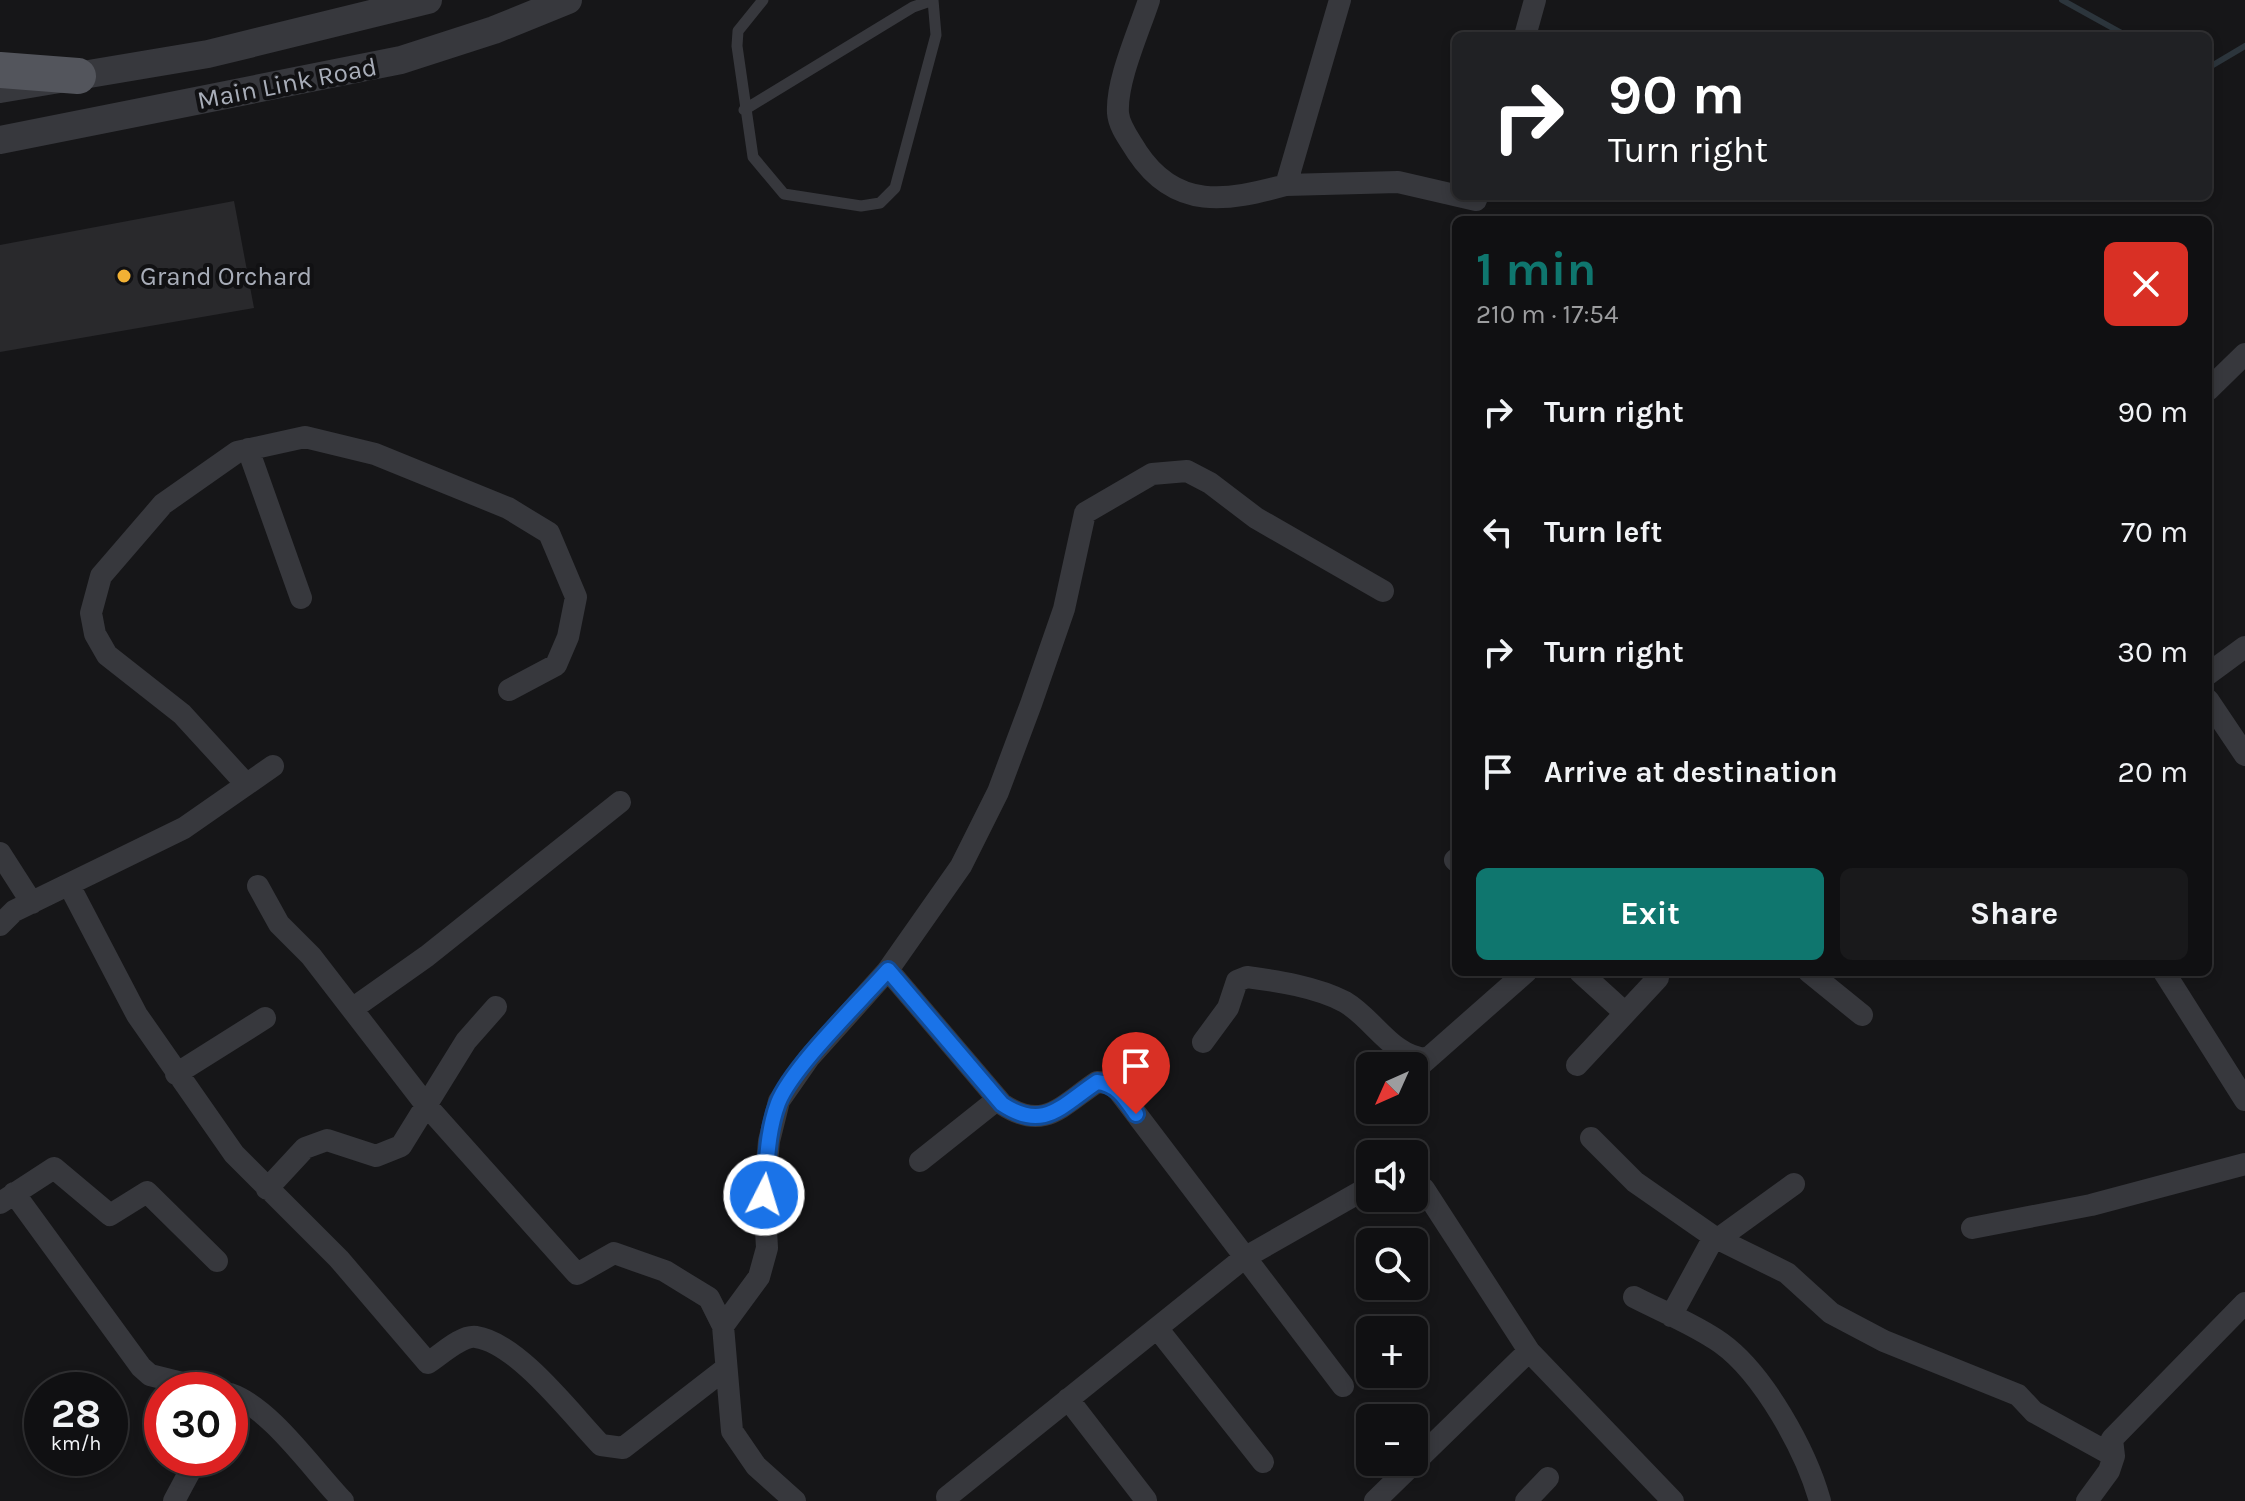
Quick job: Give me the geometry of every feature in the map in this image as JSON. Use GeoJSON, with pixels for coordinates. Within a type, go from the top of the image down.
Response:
{"type":"FeatureCollection","features":[{"type":"Feature","properties":{"kind":"main road"},"geometry":{"type":"LineString","coordinates":[[0,70],[78,76]]}},
{"type":"Feature","properties":{"kind":"street","name":"Main Link Road"},"geometry":{"type":"LineString","coordinates":[[0,89],[208,54],[428,0]]}},
{"type":"Feature","properties":{"kind":"street","name":"Main Link Road"},"geometry":{"type":"LineString","coordinates":[[0,140],[401,60],[494,30],[568,0]]}},
{"type":"Feature","properties":{"kind":"street"},"geometry":{"type":"LineString","coordinates":[[1149,0],[1118,110],[1120,122],[1144,162],[1184,193],[1228,199],[1286,185],[1398,182],[1452,197]]}},
{"type":"Feature","properties":{"kind":"street"},"geometry":{"type":"LineString","coordinates":[[1286,185],[1340,0]]}},
{"type":"Feature","properties":{"kind":"street"},"geometry":{"type":"LineString","coordinates":[[1526,32],[1535,0]]}},
{"type":"Feature","properties":{"kind":"street"},"geometry":{"type":"LineString","coordinates":[[2212,379],[2245,354]]}},
{"type":"Feature","properties":{"kind":"street"},"geometry":{"type":"LineString","coordinates":[[246,784],[182,714],[107,655],[95,634],[91,613],[101,576],[163,504],[237,452],[305,437],[375,454],[508,508],[549,533],[576,597],[568,637],[556,665],[509,690]]}},
{"type":"Feature","properties":{"kind":"street"},"geometry":{"type":"LineString","coordinates":[[248,449],[301,598]]}},
{"type":"Feature","properties":{"kind":"street"},"geometry":{"type":"LineString","coordinates":[[723,1326],[759,1277],[767,1248],[764,1195],[769,1141],[779,1101],[809,1058],[888,970],[961,866],[998,792],[1064,609],[1085,513],[1152,474],[1187,471],[1210,483],[1256,518],[1383,591]]}},
{"type":"Feature","properties":{"kind":"street"},"geometry":{"type":"LineString","coordinates":[[2212,671],[2245,647]]}},
{"type":"Feature","properties":{"kind":"street"},"geometry":{"type":"LineString","coordinates":[[2212,705],[2243,746]]}},
{"type":"Feature","properties":{"kind":"street"},"geometry":{"type":"LineString","coordinates":[[0,925],[14,911],[184,828],[273,766]]}},
{"type":"Feature","properties":{"kind":"street"},"geometry":{"type":"LineString","coordinates":[[352,1009],[427,956],[620,802]]}},
{"type":"Feature","properties":{"kind":"street"},"geometry":{"type":"LineString","coordinates":[[0,853],[32,903]]}},
{"type":"Feature","properties":{"kind":"street"},"geometry":{"type":"LineString","coordinates":[[69,885],[137,1015],[234,1154],[339,1259],[428,1363],[462,1340],[475,1336],[508,1350],[601,1445],[623,1448],[725,1369]]}},
{"type":"Feature","properties":{"kind":"street"},"geometry":{"type":"LineString","coordinates":[[258,886],[279,924],[311,956],[426,1105],[577,1274],[614,1253],[665,1271],[709,1298],[723,1326],[732,1431],[756,1466],[795,1501]]}},
{"type":"Feature","properties":{"kind":"street"},"geometry":{"type":"LineString","coordinates":[[888,970],[998,1099],[1022,1117],[1044,1118],[1097,1082],[1109,1083],[1118,1090],[1343,1386]]}},
{"type":"Feature","properties":{"kind":"street"},"geometry":{"type":"LineString","coordinates":[[1428,1058],[1521,976]]}},
{"type":"Feature","properties":{"kind":"street"},"geometry":{"type":"LineString","coordinates":[[1584,976],[1625,1013]]}},
{"type":"Feature","properties":{"kind":"street"},"geometry":{"type":"LineString","coordinates":[[1577,1065],[1658,976]]}},
{"type":"Feature","properties":{"kind":"street"},"geometry":{"type":"LineString","coordinates":[[1814,976],[1862,1015]]}},
{"type":"Feature","properties":{"kind":"street"},"geometry":{"type":"LineString","coordinates":[[2167,976],[2245,1100]]}},
{"type":"Feature","properties":{"kind":"street"},"geometry":{"type":"LineString","coordinates":[[1203,1042],[1228,1008],[1237,981],[1247,977],[1343,1002],[1402,1052]]}},
{"type":"Feature","properties":{"kind":"street"},"geometry":{"type":"LineString","coordinates":[[267,1189],[305,1148],[327,1140],[376,1156],[401,1146],[466,1041],[496,1007]]}},
{"type":"Feature","properties":{"kind":"street"},"geometry":{"type":"LineString","coordinates":[[176,1074],[265,1018]]}},
{"type":"Feature","properties":{"kind":"street"},"geometry":{"type":"LineString","coordinates":[[920,1161],[998,1099]]}},
{"type":"Feature","properties":{"kind":"street"},"geometry":{"type":"LineString","coordinates":[[1591,1138],[1635,1182],[1716,1238],[1787,1273],[1831,1313],[1884,1341],[2018,1395],[2034,1412],[2114,1456]]}},
{"type":"Feature","properties":{"kind":"street"},"geometry":{"type":"LineString","coordinates":[[1972,1228],[2091,1205],[2245,1164]]}},
{"type":"Feature","properties":{"kind":"street"},"geometry":{"type":"LineString","coordinates":[[150,1372],[141,1367],[7,1198],[54,1168],[110,1215],[147,1192],[217,1261]]}},
{"type":"Feature","properties":{"kind":"street"},"geometry":{"type":"LineString","coordinates":[[1671,1316],[1716,1238],[1794,1184]]}},
{"type":"Feature","properties":{"kind":"street"},"geometry":{"type":"LineString","coordinates":[[947,1497],[1244,1258],[1356,1194]]}},
{"type":"Feature","properties":{"kind":"street"},"geometry":{"type":"LineString","coordinates":[[1428,1195],[1529,1351],[1673,1501]]}},
{"type":"Feature","properties":{"kind":"street"},"geometry":{"type":"LineString","coordinates":[[1634,1297],[1721,1343],[1744,1365],[1791,1428],[1820,1501]]}},
{"type":"Feature","properties":{"kind":"street"},"geometry":{"type":"LineString","coordinates":[[2087,1501],[2109,1471],[2114,1456],[2112,1439],[2245,1303]]}},
{"type":"Feature","properties":{"kind":"street"},"geometry":{"type":"LineString","coordinates":[[1157,1328],[1263,1462]]}},
{"type":"Feature","properties":{"kind":"street"},"geometry":{"type":"LineString","coordinates":[[1375,1501],[1529,1351]]}},
{"type":"Feature","properties":{"kind":"street"},"geometry":{"type":"LineString","coordinates":[[1068,1399],[1146,1500]]}},
{"type":"Feature","properties":{"kind":"street"},"geometry":{"type":"LineString","coordinates":[[248,1402],[343,1501]]}},
{"type":"Feature","properties":{"kind":"street"},"geometry":{"type":"LineString","coordinates":[[174,1501],[187,1476]]}},
{"type":"Feature","properties":{"kind":"street"},"geometry":{"type":"LineString","coordinates":[[1526,1501],[1548,1478]]}},
{"type":"Feature","properties":{"kind":"lane"},"geometry":{"type":"LineString","coordinates":[[744,110],[913,7],[933,0],[937,22],[933,52],[895,188],[880,203],[861,206],[784,194],[753,157],[744,110],[738,31],[763,0]]}},
{"type":"Feature","properties":{"kind":"building","name":"Grand Orchard"},"geometry":{"type":"Polygon","coordinates":[[[234,201],[254,308],[0,352],[0,245],[234,201]]]}},
{"type":"Feature","properties":{"kind":"waterway"},"geometry":{"type":"LineString","coordinates":[[2062,0],[2120,32]]}},
{"type":"Feature","properties":{"kind":"waterway"},"geometry":{"type":"LineString","coordinates":[[2212,66],[2245,46]]}},
{"type":"Feature","properties":{"kind":"place","name":"Grand Orchard"},"geometry":{"type":"Point","coordinates":[124,276]}},
{"type":"Feature","properties":{"kind":"route"},"geometry":{"type":"LineString","coordinates":[[764,1195],[769,1141],[779,1101],[809,1058],[888,970],[1002,1104],[1022,1117],[1044,1118],[1097,1082],[1109,1083],[1118,1090],[1136,1114]]}}]}
